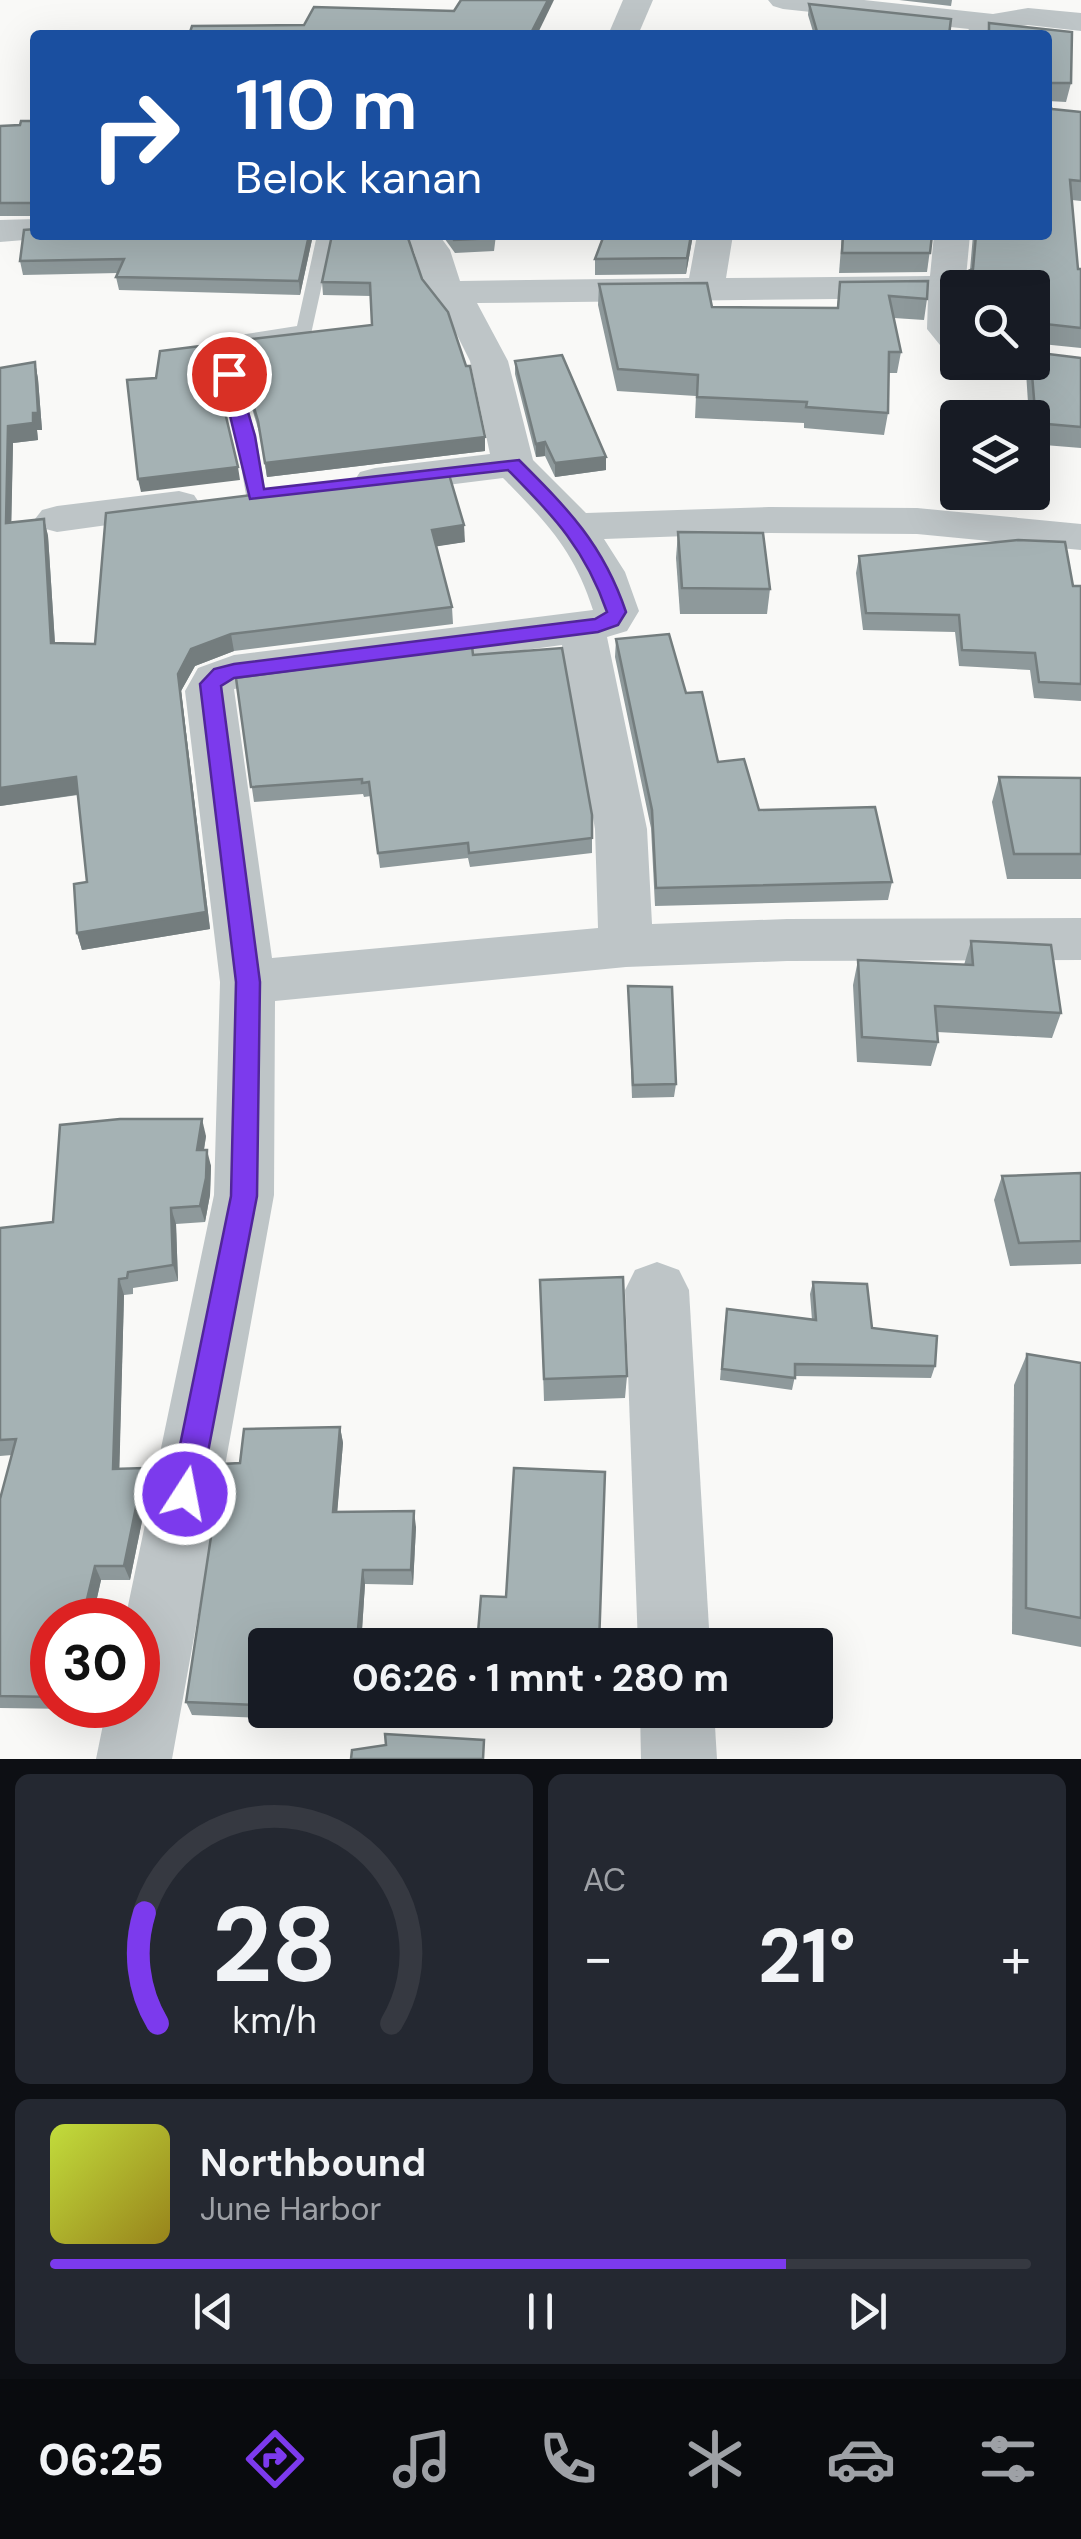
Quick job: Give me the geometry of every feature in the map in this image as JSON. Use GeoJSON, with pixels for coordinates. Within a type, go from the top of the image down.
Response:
{"type":"FeatureCollection","features":[{"type":"Feature","properties":{"kind":"street"},"geometry":{"type":"LineString","coordinates":[[625,30],[638,0]]}},
{"type":"Feature","properties":{"kind":"street"},"geometry":{"type":"LineString","coordinates":[[783,0],[987,29],[1018,16],[1081,22]]}},
{"type":"Feature","properties":{"kind":"street"},"geometry":{"type":"LineString","coordinates":[[0,231],[30,230]]}},
{"type":"Feature","properties":{"kind":"street"},"geometry":{"type":"LineString","coordinates":[[134,1759],[244,1196],[248,982],[210,691],[215,679],[234,671],[582,628],[612,620],[616,612],[603,572],[575,527],[512,464],[489,360],[461,306],[446,292],[425,240]]}},
{"type":"Feature","properties":{"kind":"street"},"geometry":{"type":"LineString","coordinates":[[706,289],[713,240]]}},
{"type":"Feature","properties":{"kind":"street"},"geometry":{"type":"LineString","coordinates":[[949,270],[952,240]]}},
{"type":"Feature","properties":{"kind":"street"},"geometry":{"type":"LineString","coordinates":[[446,292],[940,287]]}},
{"type":"Feature","properties":{"kind":"street"},"geometry":{"type":"LineString","coordinates":[[56,519],[512,464]]}},
{"type":"Feature","properties":{"kind":"street"},"geometry":{"type":"LineString","coordinates":[[575,527],[769,520],[918,521],[1081,537]]}},
{"type":"Feature","properties":{"kind":"street"},"geometry":{"type":"LineString","coordinates":[[582,628],[621,830],[626,946]]}},
{"type":"Feature","properties":{"kind":"street"},"geometry":{"type":"LineString","coordinates":[[248,982],[626,946],[786,940],[1081,939]]}},
{"type":"Feature","properties":{"kind":"street"},"geometry":{"type":"LineString","coordinates":[[657,1290],[673,1628]]}},
{"type":"Feature","properties":{"kind":"street"},"geometry":{"type":"LineString","coordinates":[[678,1728],[679,1759]]}},
{"type":"Feature","properties":{"kind":"lane"},"geometry":{"type":"LineString","coordinates":[[296,490],[246,436],[220,343],[305,330],[324,240]]}},
{"type":"Feature","properties":{"kind":"building"},"geometry":{"type":"Polygon","coordinates":[[[461,0],[548,0],[533,30],[191,30],[192,26],[304,25],[314,7],[454,11],[461,0]]]}},
{"type":"Feature","properties":{"kind":"building"},"geometry":{"type":"Polygon","coordinates":[[[809,4],[951,19],[950,30],[817,30],[809,4]]]}},
{"type":"Feature","properties":{"kind":"building"},"geometry":{"type":"Polygon","coordinates":[[[989,23],[1072,32],[1071,83],[1052,83],[1052,30],[989,30],[989,23]]]}},
{"type":"Feature","properties":{"kind":"building"},"geometry":{"type":"Polygon","coordinates":[[[1052,109],[1081,112],[1081,181],[1070,180],[1081,269],[1081,328],[1050,324],[1050,270],[971,270],[976,240],[1052,240],[1052,109]]]}},
{"type":"Feature","properties":{"kind":"building"},"geometry":{"type":"Polygon","coordinates":[[[21,121],[30,121],[30,203],[0,203],[0,126],[20,125],[21,121]]]}},
{"type":"Feature","properties":{"kind":"building"},"geometry":{"type":"Polygon","coordinates":[[[30,229],[30,240],[308,240],[299,281],[116,277],[124,259],[20,261],[24,230],[30,229]]]}},
{"type":"Feature","properties":{"kind":"building"},"geometry":{"type":"Polygon","coordinates":[[[331,240],[409,240],[422,279],[448,312],[466,366],[470,366],[485,437],[265,463],[258,421],[234,341],[372,325],[370,283],[322,282],[331,240]]]}},
{"type":"Feature","properties":{"kind":"building"},"geometry":{"type":"Polygon","coordinates":[[[602,240],[690,240],[687,258],[595,259],[602,240]]]}},
{"type":"Feature","properties":{"kind":"building"},"geometry":{"type":"Polygon","coordinates":[[[843,240],[931,240],[930,253],[842,253],[843,240]]]}},
{"type":"Feature","properties":{"kind":"building"},"geometry":{"type":"Polygon","coordinates":[[[928,281],[927,299],[889,296],[901,352],[889,352],[888,413],[806,407],[807,402],[697,397],[698,375],[618,369],[599,284],[707,283],[712,307],[838,308],[840,282],[928,281]]]}},
{"type":"Feature","properties":{"kind":"building"},"geometry":{"type":"Polygon","coordinates":[[[209,345],[238,467],[138,479],[127,380],[156,378],[160,351],[209,345]]]}},
{"type":"Feature","properties":{"kind":"building"},"geometry":{"type":"Polygon","coordinates":[[[1050,354],[1081,358],[1081,427],[1050,424],[1050,400],[1034,400],[1032,380],[1050,380],[1050,354]]]}},
{"type":"Feature","properties":{"kind":"building"},"geometry":{"type":"Polygon","coordinates":[[[562,355],[606,457],[555,463],[545,442],[536,444],[515,361],[562,355]]]}},
{"type":"Feature","properties":{"kind":"building"},"geometry":{"type":"Polygon","coordinates":[[[35,362],[38,413],[33,413],[33,423],[8,426],[6,523],[44,519],[51,643],[95,644],[106,513],[448,471],[464,525],[432,530],[452,607],[231,634],[191,649],[178,674],[206,912],[77,933],[74,884],[87,882],[76,777],[0,788],[0,368],[35,362]]]}},
{"type":"Feature","properties":{"kind":"building"},"geometry":{"type":"Polygon","coordinates":[[[678,532],[763,533],[770,589],[682,588],[678,532]]]}},
{"type":"Feature","properties":{"kind":"building"},"geometry":{"type":"Polygon","coordinates":[[[1018,540],[1065,542],[1073,586],[1081,586],[1081,684],[1039,682],[1035,653],[962,650],[959,615],[866,613],[859,556],[1018,540]]]}},
{"type":"Feature","properties":{"kind":"building"},"geometry":{"type":"Polygon","coordinates":[[[669,634],[686,693],[702,692],[718,762],[744,759],[759,810],[875,807],[892,882],[656,888],[652,810],[616,639],[669,634]]]}},
{"type":"Feature","properties":{"kind":"building"},"geometry":{"type":"Polygon","coordinates":[[[472,646],[473,655],[562,648],[592,815],[592,838],[469,853],[468,843],[378,853],[369,782],[362,783],[362,779],[251,787],[236,678],[472,646]]]}},
{"type":"Feature","properties":{"kind":"building"},"geometry":{"type":"Polygon","coordinates":[[[999,777],[1081,778],[1081,854],[1014,854],[999,777]]]}},
{"type":"Feature","properties":{"kind":"building"},"geometry":{"type":"Polygon","coordinates":[[[971,941],[1051,945],[1061,1013],[935,1006],[938,1042],[862,1037],[858,960],[973,965],[971,941]]]}},
{"type":"Feature","properties":{"kind":"building"},"geometry":{"type":"Polygon","coordinates":[[[628,986],[672,987],[676,1084],[633,1085],[628,986]]]}},
{"type":"Feature","properties":{"kind":"building"},"geometry":{"type":"Polygon","coordinates":[[[120,1119],[202,1119],[197,1150],[207,1150],[206,1178],[200,1206],[171,1208],[173,1265],[128,1272],[127,1278],[119,1279],[113,1469],[144,1468],[124,1566],[95,1566],[87,1598],[30,1598],[30,1697],[0,1696],[0,1499],[16,1439],[0,1440],[0,1228],[53,1222],[60,1125],[120,1119]]]}},
{"type":"Feature","properties":{"kind":"building"},"geometry":{"type":"Polygon","coordinates":[[[1081,1173],[1081,1241],[1019,1243],[1002,1176],[1081,1173]]]}},
{"type":"Feature","properties":{"kind":"building"},"geometry":{"type":"Polygon","coordinates":[[[623,1277],[627,1376],[544,1379],[540,1280],[623,1277]]]}},
{"type":"Feature","properties":{"kind":"building"},"geometry":{"type":"Polygon","coordinates":[[[813,1282],[867,1284],[872,1328],[937,1336],[935,1366],[795,1364],[795,1378],[722,1369],[727,1309],[816,1320],[813,1282]]]}},
{"type":"Feature","properties":{"kind":"building"},"geometry":{"type":"Polygon","coordinates":[[[1027,1354],[1081,1363],[1081,1618],[1026,1608],[1027,1354]]]}},
{"type":"Feature","properties":{"kind":"building"},"geometry":{"type":"Polygon","coordinates":[[[340,1427],[333,1512],[414,1511],[411,1570],[363,1570],[358,1628],[248,1628],[248,1705],[186,1702],[222,1464],[240,1463],[244,1429],[340,1427]]]}},
{"type":"Feature","properties":{"kind":"building"},"geometry":{"type":"Polygon","coordinates":[[[514,1468],[605,1472],[600,1628],[478,1628],[481,1596],[506,1597],[514,1468]]]}},
{"type":"Feature","properties":{"kind":"building"},"geometry":{"type":"Polygon","coordinates":[[[385,1734],[484,1740],[483,1759],[351,1759],[352,1750],[386,1745],[385,1734]]]}},
{"type":"Feature","properties":{"kind":"route"},"geometry":{"type":"LineString","coordinates":[[185,1494],[244,1196],[248,982],[210,684],[222,674],[234,671],[582,628],[612,620],[616,612],[603,572],[575,527],[512,464],[256,495],[246,436],[229,374]]}}]}
